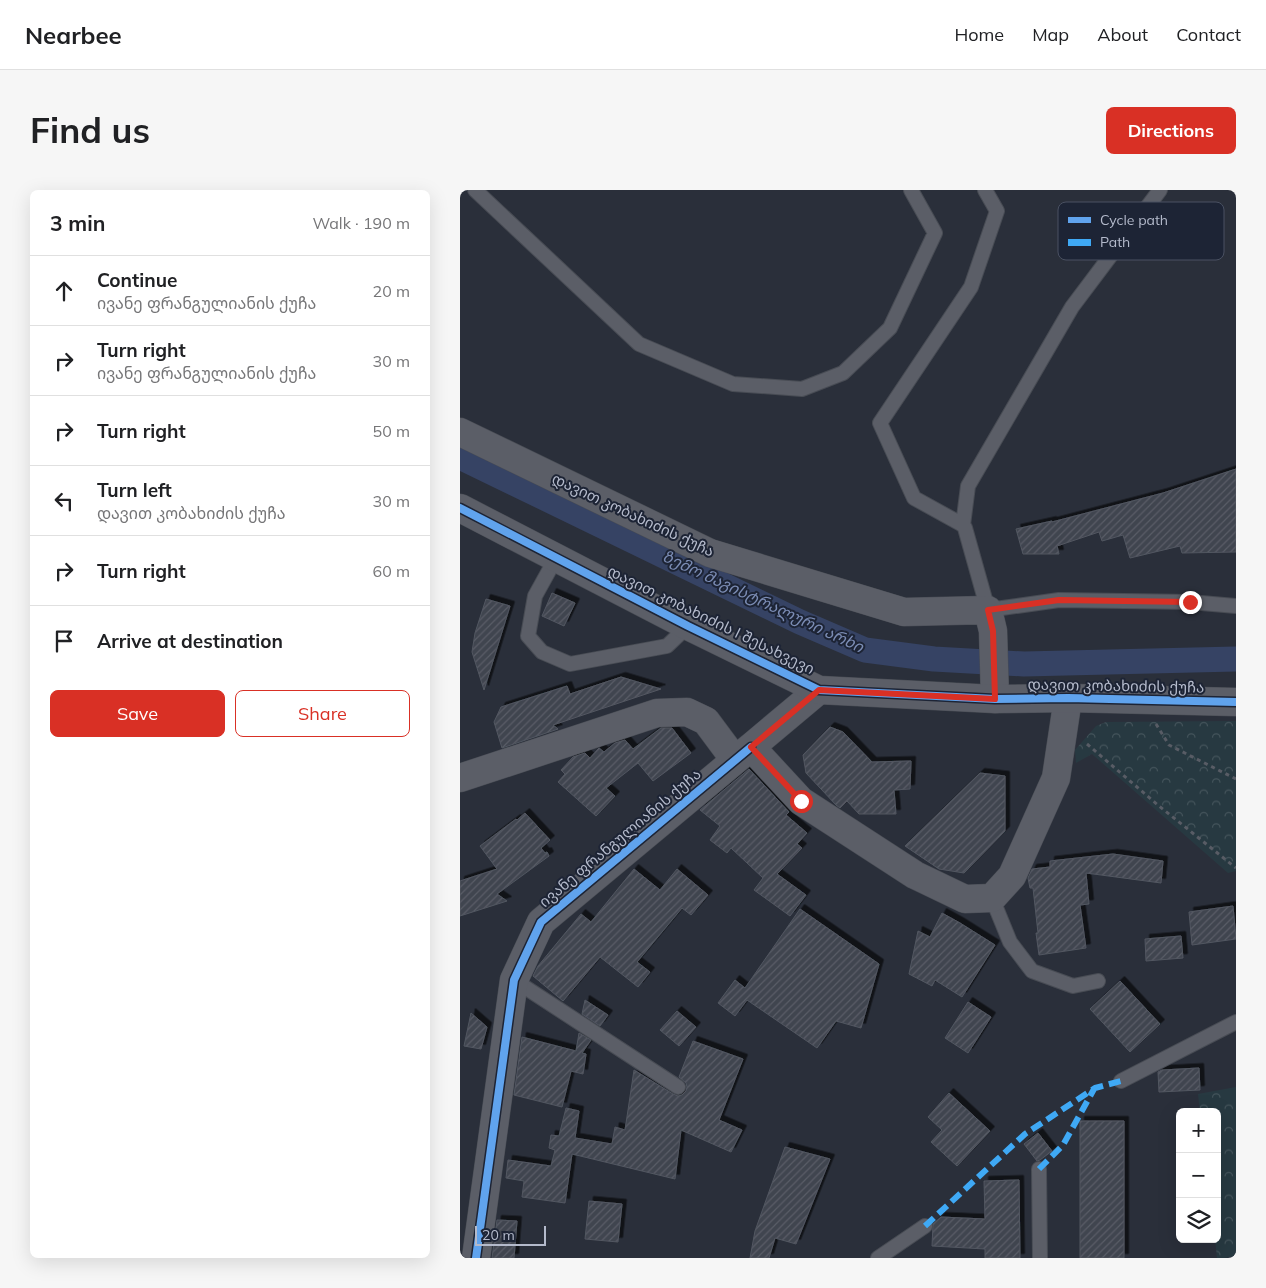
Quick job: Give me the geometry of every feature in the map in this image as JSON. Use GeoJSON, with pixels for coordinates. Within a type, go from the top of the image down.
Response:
{"type":"FeatureCollection","features":[{"type":"Feature","properties":{"kind":"street","name":"დავით კობახიძის ქუჩა"},"geometry":{"type":"LineString","coordinates":[[460,432],[710,553],[904,612],[991,621]]}},
{"type":"Feature","properties":{"kind":"street","name":"დავით კობახიძის I შესახვევი"},"geometry":{"type":"LineString","coordinates":[[460,508],[688,626],[819,690],[995,687]]}},
{"type":"Feature","properties":{"kind":"street"},"geometry":{"type":"LineString","coordinates":[[991,621],[995,687]]}},
{"type":"Feature","properties":{"kind":"street","name":"დავით კობახიძის ქუჩა"},"geometry":{"type":"LineString","coordinates":[[995,687],[1066,710],[1140,700],[1236,702]]}},
{"type":"Feature","properties":{"kind":"street","name":"ივანე ფრანგულიანის ქუჩა"},"geometry":{"type":"LineString","coordinates":[[476,1258],[514,980],[541,922],[819,690]]}},
{"type":"Feature","properties":{"kind":"street"},"geometry":{"type":"LineString","coordinates":[[460,778],[657,712],[687,712],[706,721],[801,801],[915,875],[964,899],[992,898],[1012,876],[1056,778],[1066,710]]}},
{"type":"Feature","properties":{"kind":"lane"},"geometry":{"type":"LineString","coordinates":[[475,190],[639,344],[733,384],[802,390],[843,373],[890,328],[935,233],[911,190]]}},
{"type":"Feature","properties":{"kind":"lane"},"geometry":{"type":"LineString","coordinates":[[963,525],[914,498],[880,423],[971,287],[997,211],[986,190]]}},
{"type":"Feature","properties":{"kind":"lane"},"geometry":{"type":"LineString","coordinates":[[1151,202],[1160,190]]}},
{"type":"Feature","properties":{"kind":"lane"},"geometry":{"type":"LineString","coordinates":[[1107,260],[1072,307],[968,486],[963,525],[991,621],[1059,600],[1190,602],[1236,606]]}},
{"type":"Feature","properties":{"kind":"lane"},"geometry":{"type":"LineString","coordinates":[[556,558],[535,596],[528,636],[542,652],[570,664],[667,646],[688,626]]}},
{"type":"Feature","properties":{"kind":"lane"},"geometry":{"type":"LineString","coordinates":[[992,898],[1010,942],[1032,971],[1073,986],[1098,981]]}},
{"type":"Feature","properties":{"kind":"lane"},"geometry":{"type":"LineString","coordinates":[[514,980],[678,1087]]}},
{"type":"Feature","properties":{"kind":"lane"},"geometry":{"type":"LineString","coordinates":[[1120,1081],[1236,1022]]}},
{"type":"Feature","properties":{"kind":"lane"},"geometry":{"type":"LineString","coordinates":[[1039,1169],[1040,1258]]}},
{"type":"Feature","properties":{"kind":"lane"},"geometry":{"type":"LineString","coordinates":[[878,1258],[925,1226]]}},
{"type":"Feature","properties":{"kind":"path"},"geometry":{"type":"LineString","coordinates":[[1140,700],[1169,745],[1236,779]]}},
{"type":"Feature","properties":{"kind":"path"},"geometry":{"type":"LineString","coordinates":[[1066,710],[1159,806],[1236,868]]}},
{"type":"Feature","properties":{"kind":"green space"},"geometry":{"type":"Polygon","coordinates":[[[1236,721],[1236,871],[1228,873],[1092,754],[1076,763],[1075,750],[1096,726],[1106,722],[1236,721]]]}},
{"type":"Feature","properties":{"kind":"green space"},"geometry":{"type":"Polygon","coordinates":[[[1236,1087],[1236,1256],[1217,1258],[1215,1243],[1221,1243],[1221,1108],[1200,1108],[1198,1094],[1236,1087]]]}},
{"type":"Feature","properties":{"kind":"building"},"geometry":{"type":"Polygon","coordinates":[[[1236,469],[1236,552],[1182,553],[1180,546],[1130,558],[1123,535],[1102,541],[1099,532],[1057,546],[1059,554],[1023,554],[1016,529],[1052,522],[1163,493],[1236,469]]]}},
{"type":"Feature","properties":{"kind":"building"},"geometry":{"type":"Polygon","coordinates":[[[552,593],[575,603],[564,626],[542,616],[552,593]]]}},
{"type":"Feature","properties":{"kind":"building"},"geometry":{"type":"Polygon","coordinates":[[[486,599],[510,606],[484,690],[472,652],[475,633],[486,599]]]}},
{"type":"Feature","properties":{"kind":"building"},"geometry":{"type":"Polygon","coordinates":[[[621,677],[661,689],[553,725],[558,729],[502,748],[494,722],[501,707],[567,686],[570,694],[621,677]]]}},
{"type":"Feature","properties":{"kind":"building"},"geometry":{"type":"Polygon","coordinates":[[[830,727],[843,732],[872,762],[911,761],[910,789],[894,790],[896,814],[859,814],[847,801],[840,808],[806,773],[803,755],[830,727]]]}},
{"type":"Feature","properties":{"kind":"building"},"geometry":{"type":"Polygon","coordinates":[[[661,728],[672,728],[691,753],[653,781],[638,763],[606,788],[615,796],[596,816],[558,782],[565,774],[561,770],[573,757],[585,753],[590,758],[599,748],[604,752],[615,743],[625,740],[633,749],[661,728]]]}},
{"type":"Feature","properties":{"kind":"building"},"geometry":{"type":"Polygon","coordinates":[[[749,769],[789,812],[786,815],[807,833],[797,844],[802,848],[777,874],[806,895],[790,916],[754,890],[763,878],[731,848],[727,853],[710,840],[720,826],[700,810],[749,769]]]}},
{"type":"Feature","properties":{"kind":"building"},"geometry":{"type":"Polygon","coordinates":[[[980,773],[1005,776],[1005,831],[964,873],[939,869],[905,846],[980,773]]]}},
{"type":"Feature","properties":{"kind":"building"},"geometry":{"type":"Polygon","coordinates":[[[525,813],[550,840],[541,848],[549,856],[497,894],[507,901],[460,916],[460,881],[497,869],[480,846],[525,813]]]}},
{"type":"Feature","properties":{"kind":"building"},"geometry":{"type":"Polygon","coordinates":[[[1113,854],[1163,861],[1161,883],[1086,873],[1089,904],[1080,905],[1086,948],[1039,955],[1033,888],[1030,888],[1028,878],[1032,869],[1050,867],[1050,861],[1113,854]]]}},
{"type":"Feature","properties":{"kind":"building"},"geometry":{"type":"Polygon","coordinates":[[[634,869],[660,890],[677,869],[708,895],[691,915],[682,908],[637,962],[650,972],[638,987],[600,957],[563,1001],[533,976],[538,966],[581,914],[591,922],[634,869]]]}},
{"type":"Feature","properties":{"kind":"building"},"geometry":{"type":"Polygon","coordinates":[[[1233,906],[1236,939],[1192,945],[1189,912],[1233,906]]]}},
{"type":"Feature","properties":{"kind":"building"},"geometry":{"type":"Polygon","coordinates":[[[800,909],[879,964],[861,1028],[836,1021],[817,1048],[747,1000],[735,1016],[718,1003],[735,980],[745,988],[800,909]]]}},
{"type":"Feature","properties":{"kind":"building"},"geometry":{"type":"Polygon","coordinates":[[[942,913],[995,945],[962,997],[935,980],[932,986],[909,974],[918,931],[930,937],[942,913]]]}},
{"type":"Feature","properties":{"kind":"building"},"geometry":{"type":"Polygon","coordinates":[[[1181,936],[1183,958],[1146,961],[1145,939],[1181,936]]]}},
{"type":"Feature","properties":{"kind":"building"},"geometry":{"type":"Polygon","coordinates":[[[1120,981],[1160,1024],[1130,1052],[1090,1009],[1120,981]]]}},
{"type":"Feature","properties":{"kind":"building"},"geometry":{"type":"Polygon","coordinates":[[[585,1000],[608,1015],[600,1026],[582,1014],[585,1000]]]}},
{"type":"Feature","properties":{"kind":"building"},"geometry":{"type":"Polygon","coordinates":[[[968,1002],[991,1017],[968,1053],[945,1038],[968,1002]]]}},
{"type":"Feature","properties":{"kind":"building"},"geometry":{"type":"Polygon","coordinates":[[[677,1011],[696,1027],[679,1046],[660,1030],[677,1011]]]}},
{"type":"Feature","properties":{"kind":"building"},"geometry":{"type":"Polygon","coordinates":[[[471,1013],[487,1027],[481,1049],[464,1046],[471,1013]]]}},
{"type":"Feature","properties":{"kind":"building"},"geometry":{"type":"Polygon","coordinates":[[[579,1033],[591,1040],[582,1053],[586,1054],[583,1074],[571,1071],[562,1107],[514,1095],[522,1037],[576,1051],[579,1033]]]}},
{"type":"Feature","properties":{"kind":"building"},"geometry":{"type":"Polygon","coordinates":[[[693,1041],[743,1059],[719,1120],[742,1130],[731,1152],[681,1130],[675,1179],[572,1154],[565,1203],[522,1197],[524,1181],[506,1178],[508,1160],[551,1166],[555,1150],[549,1148],[551,1135],[559,1136],[566,1108],[579,1111],[575,1138],[612,1144],[615,1127],[625,1130],[634,1070],[673,1094],[682,1095],[687,1087],[686,1083],[679,1077],[693,1041]]]}},
{"type":"Feature","properties":{"kind":"building"},"geometry":{"type":"Polygon","coordinates":[[[1199,1068],[1200,1090],[1159,1092],[1158,1072],[1162,1070],[1199,1068]]]}},
{"type":"Feature","properties":{"kind":"building"},"geometry":{"type":"Polygon","coordinates":[[[949,1093],[990,1131],[957,1166],[931,1142],[942,1130],[928,1117],[949,1093]]]}},
{"type":"Feature","properties":{"kind":"building"},"geometry":{"type":"Polygon","coordinates":[[[1080,1121],[1124,1121],[1124,1258],[1080,1258],[1080,1121]]]}},
{"type":"Feature","properties":{"kind":"building"},"geometry":{"type":"Polygon","coordinates":[[[1038,1133],[1052,1151],[1037,1161],[1024,1144],[1038,1133]]]}},
{"type":"Feature","properties":{"kind":"building"},"geometry":{"type":"Polygon","coordinates":[[[785,1147],[830,1159],[796,1244],[775,1238],[769,1258],[750,1258],[755,1231],[785,1147]]]}},
{"type":"Feature","properties":{"kind":"building"},"geometry":{"type":"Polygon","coordinates":[[[1019,1180],[1020,1258],[985,1258],[985,1249],[932,1246],[933,1224],[941,1217],[985,1219],[984,1181],[1019,1180]]]}},
{"type":"Feature","properties":{"kind":"building"},"geometry":{"type":"Polygon","coordinates":[[[589,1201],[622,1204],[618,1242],[585,1239],[589,1201]]]}},
{"type":"Feature","properties":{"kind":"building"},"geometry":{"type":"Polygon","coordinates":[[[497,1220],[517,1221],[514,1258],[492,1258],[497,1220]]]}},
{"type":"Feature","properties":{"kind":"waterway","name":"ზემო მაგისტრალური არხი"},"geometry":{"type":"LineString","coordinates":[[460,457],[800,622],[865,650],[934,659],[1024,664],[1236,659]]}},
{"type":"Feature","properties":{"kind":"marked path"},"geometry":{"type":"LineString","coordinates":[[925,1226],[1025,1134],[1095,1088],[1121,1081]]}},
{"type":"Feature","properties":{"kind":"marked path"},"geometry":{"type":"LineString","coordinates":[[1039,1169],[1063,1145],[1094,1089]]}},
{"type":"Feature","properties":{"kind":"cycle path"},"geometry":{"type":"LineString","coordinates":[[460,508],[688,626],[819,690],[995,699],[1068,698],[1236,702]]}},
{"type":"Feature","properties":{"kind":"cycle path"},"geometry":{"type":"LineString","coordinates":[[476,1258],[514,980],[541,922],[751,747]]}},
{"type":"Feature","properties":{"kind":"route"},"geometry":{"type":"LineString","coordinates":[[801,801],[751,747],[819,690],[995,699],[993,631],[988,610],[1059,600],[1190,602]]}}]}
